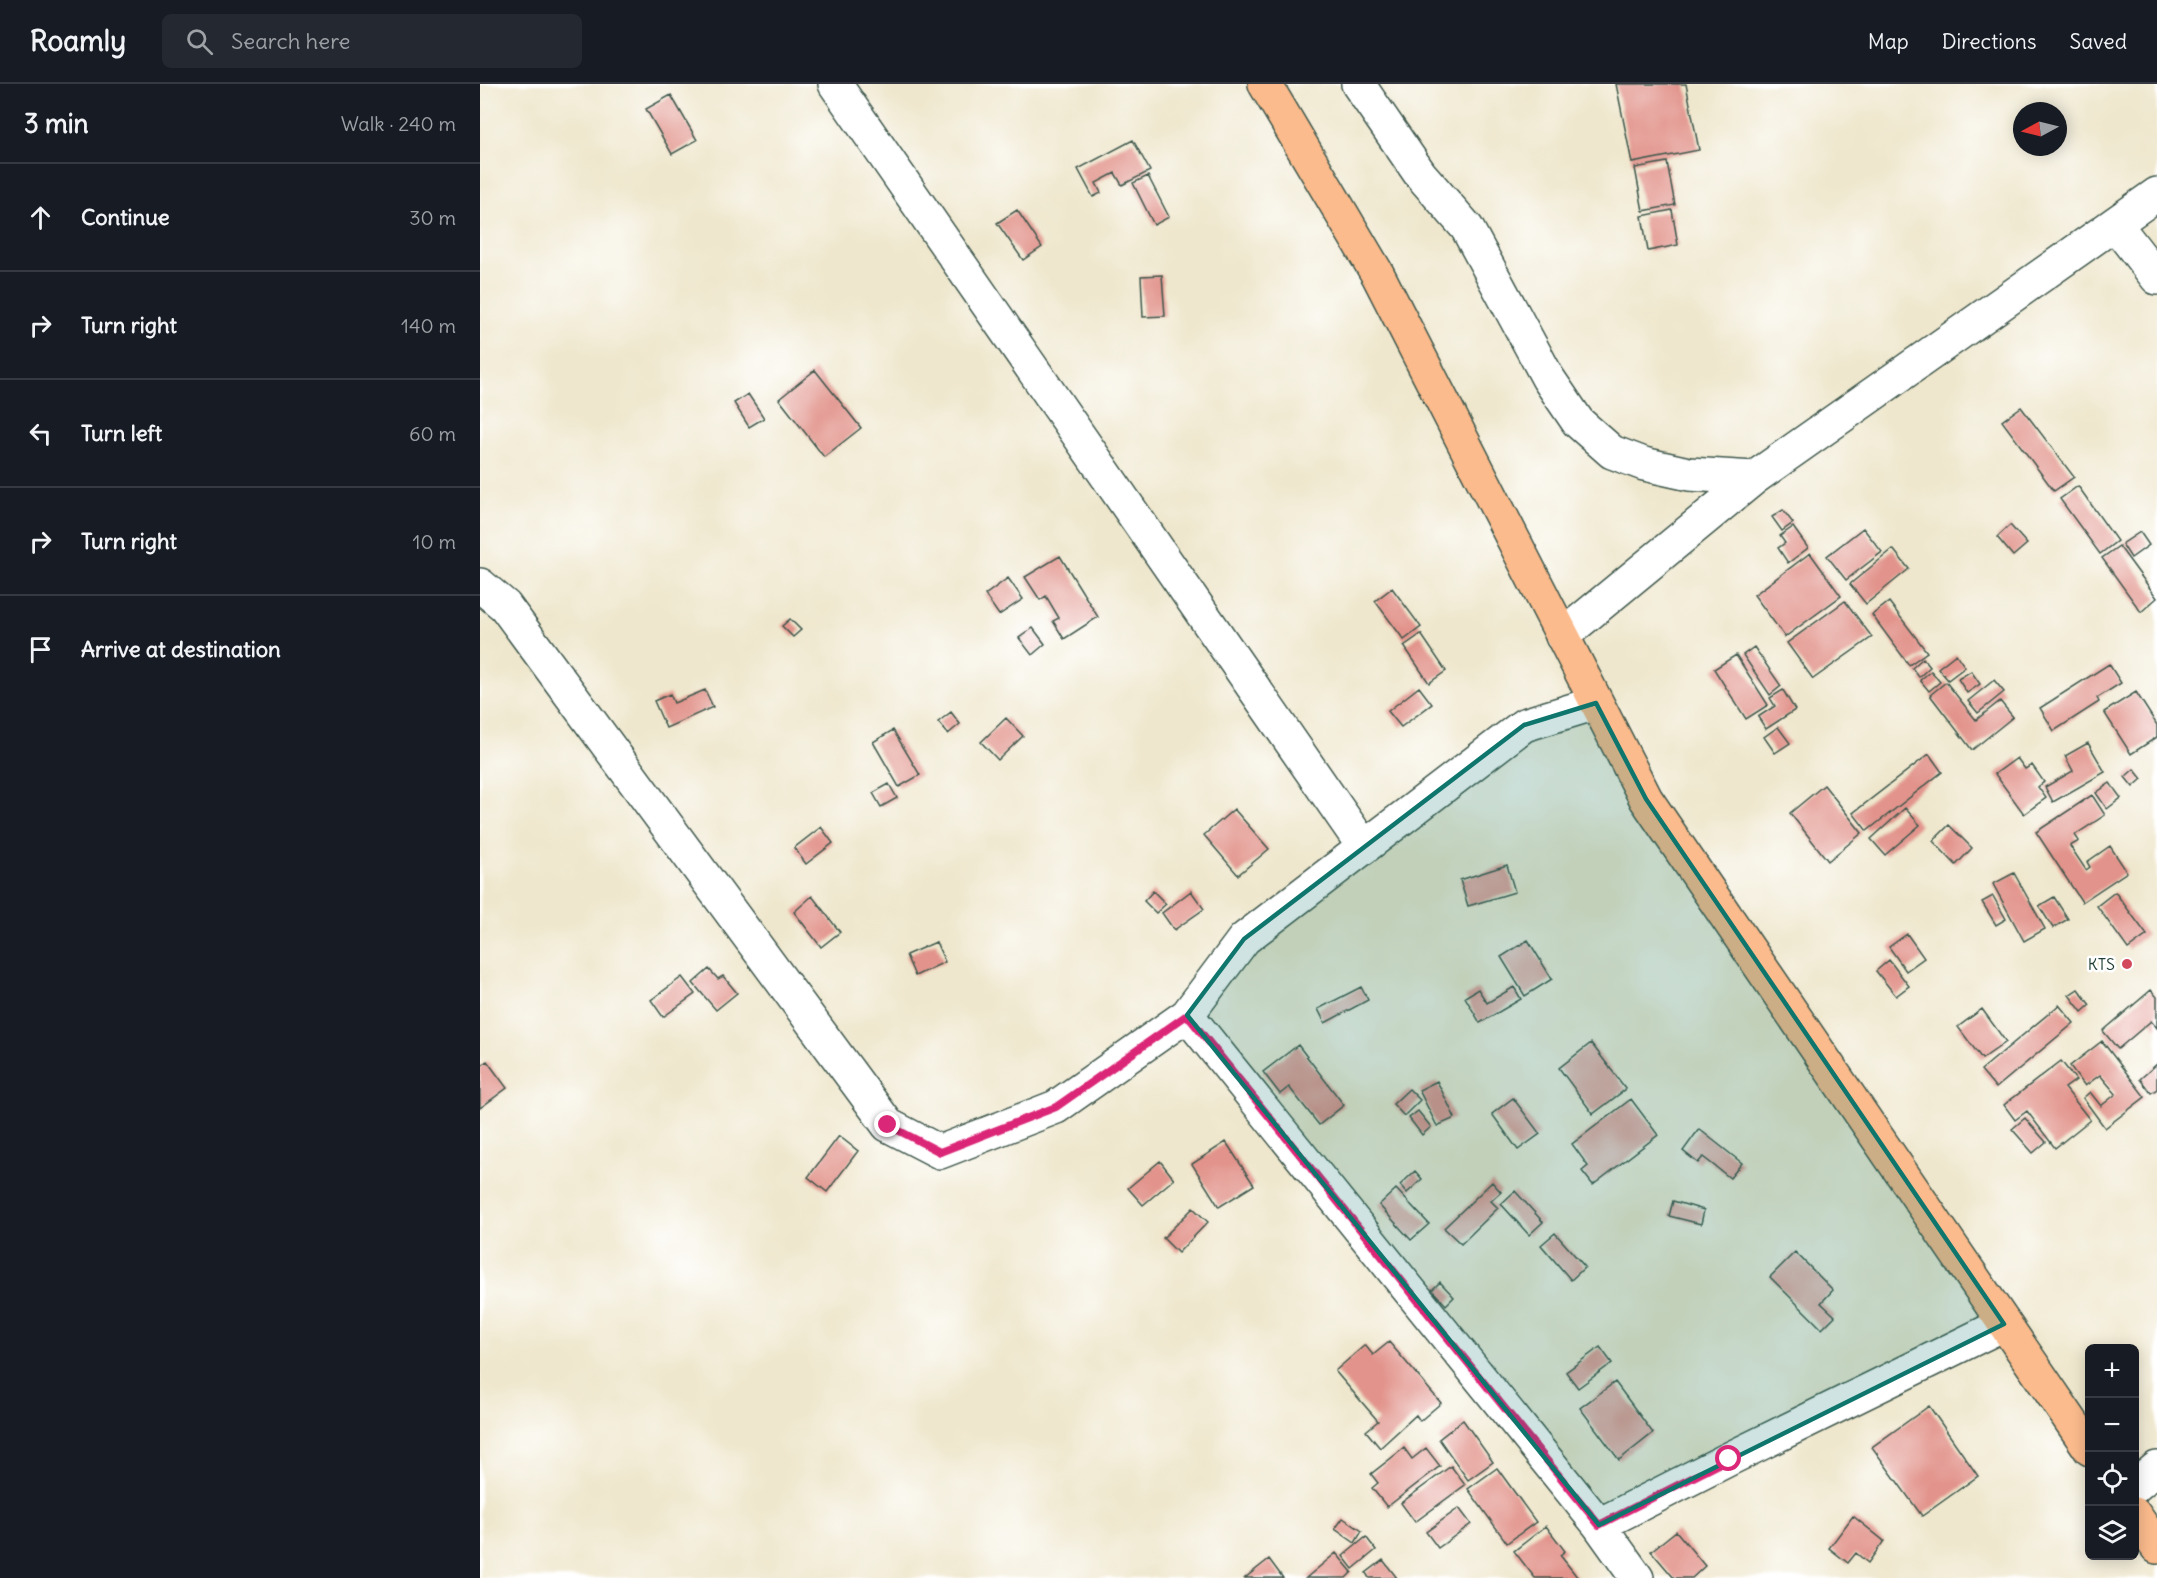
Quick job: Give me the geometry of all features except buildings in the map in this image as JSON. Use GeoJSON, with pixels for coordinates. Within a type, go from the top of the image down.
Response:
{"type":"FeatureCollection","features":[{"type":"Feature","properties":{"kind":"highway"},"geometry":{"type":"LineString","coordinates":[[1264,84],[1378,275],[1646,799],[2085,1442]]}},
{"type":"Feature","properties":{"kind":"highway"},"geometry":{"type":"LineString","coordinates":[[2139,1521],[2157,1546]]}},
{"type":"Feature","properties":{"kind":"street"},"geometry":{"type":"LineString","coordinates":[[835,84],[1364,847]]}},
{"type":"Feature","properties":{"kind":"street"},"geometry":{"type":"LineString","coordinates":[[1358,84],[1420,174],[1467,228],[1548,378],[1578,422],[1612,452],[1644,464],[1689,474],[1754,478]]}},
{"type":"Feature","properties":{"kind":"street"},"geometry":{"type":"LineString","coordinates":[[1562,636],[1754,478],[2157,194]]}},
{"type":"Feature","properties":{"kind":"street"},"geometry":{"type":"LineString","coordinates":[[2115,224],[2157,278]]}},
{"type":"Feature","properties":{"kind":"street"},"geometry":{"type":"LineString","coordinates":[[480,585],[505,606],[888,1125],[940,1152],[1056,1107],[1187,1015],[1244,939],[1524,725],[1596,703]]}},
{"type":"Feature","properties":{"kind":"street"},"geometry":{"type":"LineString","coordinates":[[1187,1015],[1599,1525],[1637,1578]]}},
{"type":"Feature","properties":{"kind":"street"},"geometry":{"type":"LineString","coordinates":[[1599,1525],[2004,1324]]}},
{"type":"Feature","properties":{"kind":"street"},"geometry":{"type":"LineString","coordinates":[[2139,1483],[2157,1468]]}},
{"type":"Feature","properties":{"kind":"highlighted area"},"geometry":{"type":"Polygon","coordinates":[[[1596,703],[1646,799],[2004,1324],[1599,1525],[1187,1015],[1244,939],[1524,725],[1596,703]]]}},
{"type":"Feature","properties":{"kind":"place","name":"KTS"},"geometry":{"type":"Point","coordinates":[2127,964]}},
{"type":"Feature","properties":{"kind":"route"},"geometry":{"type":"LineString","coordinates":[[888,1125],[940,1152],[1056,1107],[1187,1015],[1599,1525],[1729,1459]]}}]}
